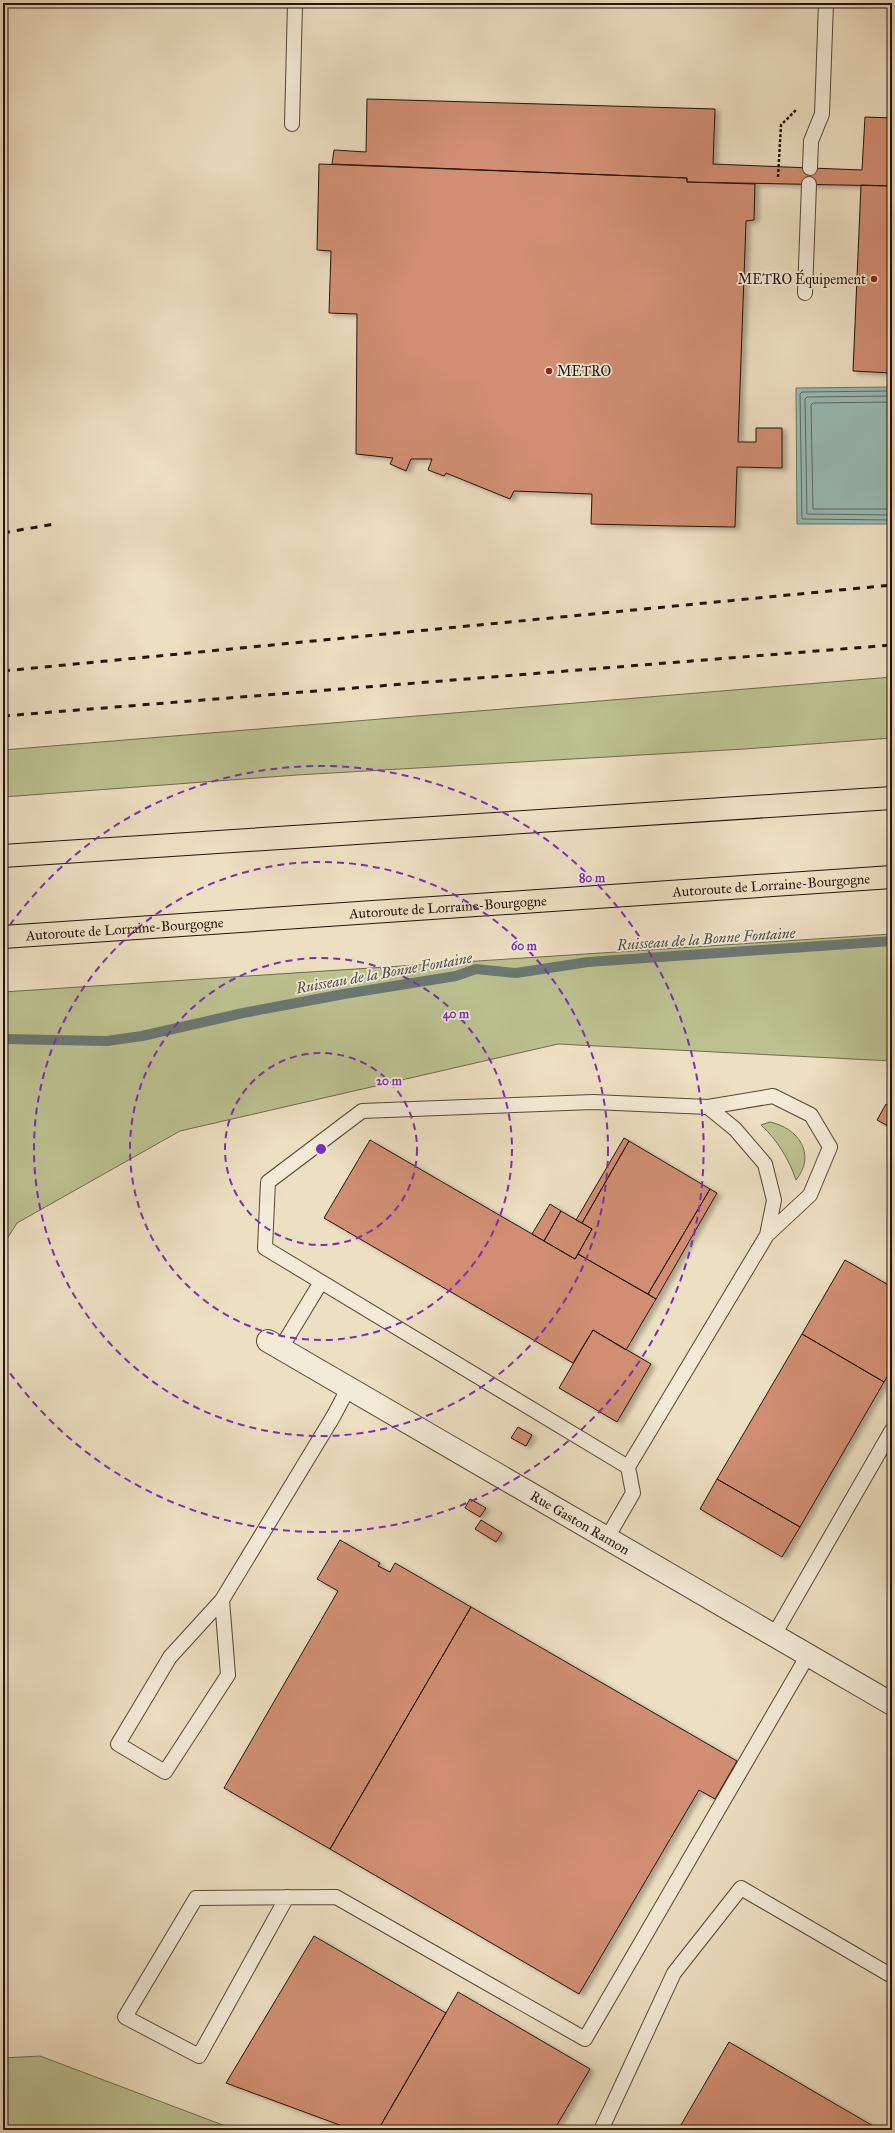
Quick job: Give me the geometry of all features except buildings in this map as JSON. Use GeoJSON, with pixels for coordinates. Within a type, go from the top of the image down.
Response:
{"type":"FeatureCollection","features":[{"type":"Feature","properties":{"kind":"highway"},"geometry":{"type":"LineString","coordinates":[[3,856],[892,798]]}},
{"type":"Feature","properties":{"kind":"highway","name":"Autoroute de Lorraine-Bourgogne"},"geometry":{"type":"LineString","coordinates":[[3,937],[892,877]]}},
{"type":"Feature","properties":{"kind":"street","name":"Rue Gaston Ramon"},"geometry":{"type":"LineString","coordinates":[[275,1345],[892,1704]]}},
{"type":"Feature","properties":{"kind":"lane"},"geometry":{"type":"LineString","coordinates":[[292,124],[296,3]]}},
{"type":"Feature","properties":{"kind":"lane"},"geometry":{"type":"LineString","coordinates":[[810,168],[811,141],[822,114],[826,3]]}},
{"type":"Feature","properties":{"kind":"lane"},"geometry":{"type":"LineString","coordinates":[[805,293],[809,184]]}},
{"type":"Feature","properties":{"kind":"lane"},"geometry":{"type":"LineString","coordinates":[[607,1538],[633,1493],[628,1467],[767,1235],[810,1195],[830,1147],[811,1115],[773,1096],[708,1107],[593,1102],[362,1111],[268,1182],[265,1248],[628,1467]]}},
{"type":"Feature","properties":{"kind":"lane"},"geometry":{"type":"LineString","coordinates":[[708,1107],[735,1129],[765,1164],[774,1200],[767,1235]]}},
{"type":"Feature","properties":{"kind":"lane"},"geometry":{"type":"LineString","coordinates":[[275,1345],[321,1282]]}},
{"type":"Feature","properties":{"kind":"lane"},"geometry":{"type":"LineString","coordinates":[[222,1600],[228,1675],[165,1772],[118,1744],[170,1657],[222,1600],[349,1388]]}},
{"type":"Feature","properties":{"kind":"lane"},"geometry":{"type":"LineString","coordinates":[[774,1635],[892,1430]]}},
{"type":"Feature","properties":{"kind":"lane"},"geometry":{"type":"LineString","coordinates":[[287,1897],[199,2056],[125,2017],[196,1898],[287,1897],[336,1897],[585,2040],[808,1655]]}},
{"type":"Feature","properties":{"kind":"lane"},"geometry":{"type":"LineString","coordinates":[[601,2130],[674,1973],[741,1888],[892,1976]]}},
{"type":"Feature","properties":{"kind":"path"},"geometry":{"type":"LineString","coordinates":[[778,177],[781,125],[800,107]]}},
{"type":"Feature","properties":{"kind":"green space"},"geometry":{"type":"Polygon","coordinates":[[[892,677],[892,738],[744,749],[297,775],[3,797],[3,750],[892,677]]]}},
{"type":"Feature","properties":{"kind":"green space"},"geometry":{"type":"Polygon","coordinates":[[[892,934],[892,1061],[558,1044],[180,1131],[17,1223],[3,1245],[3,992],[892,934]]]}},
{"type":"Feature","properties":{"kind":"green space"},"geometry":{"type":"Polygon","coordinates":[[[770,1122],[789,1130],[796,1136],[801,1144],[805,1161],[796,1180],[782,1150],[767,1130],[761,1125],[770,1122]]]}},
{"type":"Feature","properties":{"kind":"green space"},"geometry":{"type":"Polygon","coordinates":[[[40,2056],[236,2130],[3,2130],[3,2058],[40,2056]]]}},
{"type":"Feature","properties":{"kind":"water"},"geometry":{"type":"Polygon","coordinates":[[[892,387],[892,524],[797,524],[796,388],[892,387]]]}},
{"type":"Feature","properties":{"kind":"waterway","name":"Ruisseau de la Bonne Fontaine"},"geometry":{"type":"LineString","coordinates":[[3,1039],[107,1041],[142,1036],[243,1013],[344,994],[456,976],[476,969],[516,973],[588,962],[892,941]]}},
{"type":"Feature","properties":{"kind":"railway"},"geometry":{"type":"LineString","coordinates":[[3,533],[54,524]]}},
{"type":"Feature","properties":{"kind":"railway"},"geometry":{"type":"LineString","coordinates":[[3,671],[892,585]]}},
{"type":"Feature","properties":{"kind":"railway"},"geometry":{"type":"LineString","coordinates":[[3,716],[892,645]]}},
{"type":"Feature","properties":{"kind":"place","name":"METRO Équipement"},"geometry":{"type":"Point","coordinates":[874,279]}},
{"type":"Feature","properties":{"kind":"place","name":"METRO"},"geometry":{"type":"Point","coordinates":[549,371]}}]}
